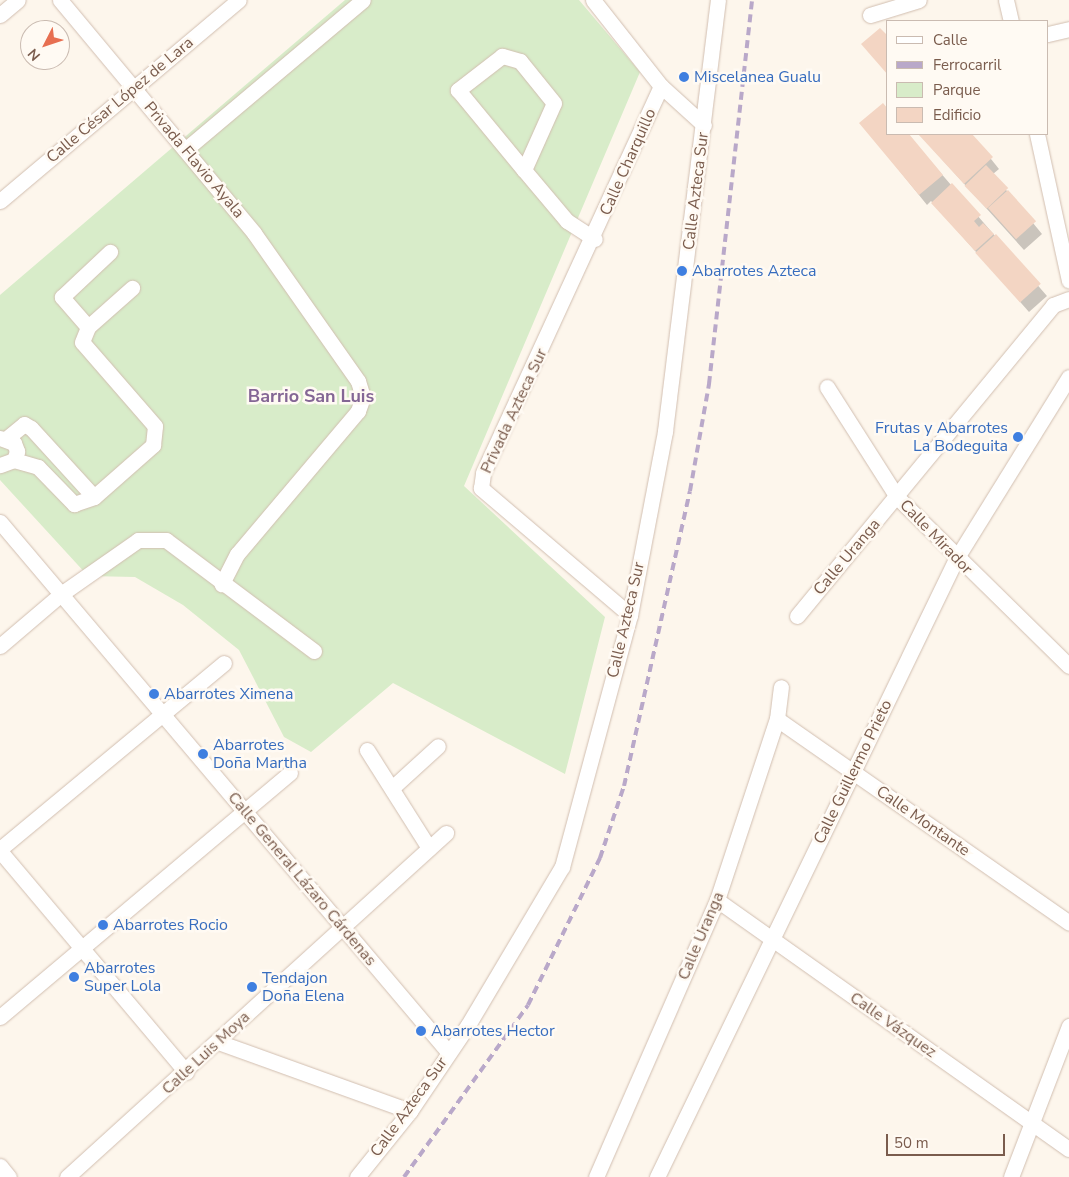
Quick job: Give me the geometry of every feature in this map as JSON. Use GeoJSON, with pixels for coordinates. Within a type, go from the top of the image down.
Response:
{"type":"FeatureCollection","features":[{"type":"Feature","properties":{"kind":"street"},"geometry":{"type":"LineString","coordinates":[[0,15],[18,0]]}},
{"type":"Feature","properties":{"kind":"street","name":"Privada Flavio Ayala"},"geometry":{"type":"LineString","coordinates":[[60,0],[254,232],[358,381],[363,397],[358,410],[236,554],[222,584]]}},
{"type":"Feature","properties":{"kind":"street","name":"Calle César López de Lara"},"geometry":{"type":"LineString","coordinates":[[0,201],[239,0]]}},
{"type":"Feature","properties":{"kind":"street"},"geometry":{"type":"LineString","coordinates":[[186,149],[363,0]]}},
{"type":"Feature","properties":{"kind":"street"},"geometry":{"type":"LineString","coordinates":[[593,0],[661,86],[704,125]]}},
{"type":"Feature","properties":{"kind":"street","name":"Calle Azteca Sur"},"geometry":{"type":"LineString","coordinates":[[357,1177],[410,1111],[449,1053],[562,867],[630,615],[666,431],[718,0]]}},
{"type":"Feature","properties":{"kind":"street"},"geometry":{"type":"LineString","coordinates":[[870,15],[919,0]]}},
{"type":"Feature","properties":{"kind":"street"},"geometry":{"type":"LineString","coordinates":[[1006,0],[1012,20]]}},
{"type":"Feature","properties":{"kind":"street"},"geometry":{"type":"LineString","coordinates":[[1049,34],[1069,29]]}},
{"type":"Feature","properties":{"kind":"street"},"geometry":{"type":"LineString","coordinates":[[524,170],[554,103],[520,61],[502,56],[458,90],[524,170],[567,220],[595,238]]}},
{"type":"Feature","properties":{"kind":"street","name":"Calle Charquillo"},"geometry":{"type":"LineString","coordinates":[[595,238],[661,86]]}},
{"type":"Feature","properties":{"kind":"street"},"geometry":{"type":"LineString","coordinates":[[1037,135],[1069,281]]}},
{"type":"Feature","properties":{"kind":"street","name":"Privada Azteca Sur"},"geometry":{"type":"LineString","coordinates":[[595,238],[483,473],[481,488],[630,615]]}},
{"type":"Feature","properties":{"kind":"street"},"geometry":{"type":"LineString","coordinates":[[88,327],[62,297],[110,252]]}},
{"type":"Feature","properties":{"kind":"street"},"geometry":{"type":"LineString","coordinates":[[7,462],[38,466],[74,504],[94,498],[153,445],[157,436],[155,426],[82,342],[88,327],[132,288]]}},
{"type":"Feature","properties":{"kind":"street","name":"Calle Uranga"},"geometry":{"type":"LineString","coordinates":[[797,616],[897,497],[1053,305],[1069,300]]}},
{"type":"Feature","properties":{"kind":"street","name":"Calle Guillermo Prieto"},"geometry":{"type":"LineString","coordinates":[[657,1177],[770,938],[956,560],[1069,378]]}},
{"type":"Feature","properties":{"kind":"street","name":"Calle Mirador"},"geometry":{"type":"LineString","coordinates":[[827,387],[897,497],[956,560],[1069,666]]}},
{"type":"Feature","properties":{"kind":"street"},"geometry":{"type":"LineString","coordinates":[[7,462],[17,451],[3,438],[24,424],[31,428],[94,498]]}},
{"type":"Feature","properties":{"kind":"street","name":"Calle General Lázaro Cárdenas"},"geometry":{"type":"LineString","coordinates":[[0,522],[449,1053]]}},
{"type":"Feature","properties":{"kind":"street"},"geometry":{"type":"LineString","coordinates":[[0,646],[60,594],[138,540],[166,540],[222,584],[314,651]]}},
{"type":"Feature","properties":{"kind":"street"},"geometry":{"type":"LineString","coordinates":[[186,1072],[0,850],[224,662]]}},
{"type":"Feature","properties":{"kind":"street","name":"Calle Uranga"},"geometry":{"type":"LineString","coordinates":[[596,1177],[717,900],[777,719],[781,687]]}},
{"type":"Feature","properties":{"kind":"street","name":"Calle Montante"},"geometry":{"type":"LineString","coordinates":[[777,719],[1069,923]]}},
{"type":"Feature","properties":{"kind":"street"},"geometry":{"type":"LineString","coordinates":[[392,788],[438,746]]}},
{"type":"Feature","properties":{"kind":"street"},"geometry":{"type":"LineString","coordinates":[[367,750],[429,848]]}},
{"type":"Feature","properties":{"kind":"street"},"geometry":{"type":"LineString","coordinates":[[0,1017],[245,813],[290,773]]}},
{"type":"Feature","properties":{"kind":"street","name":"Calle Luis Moya"},"geometry":{"type":"LineString","coordinates":[[67,1177],[186,1072],[446,833]]}},
{"type":"Feature","properties":{"kind":"street","name":"Calle Vázquez"},"geometry":{"type":"LineString","coordinates":[[717,900],[1069,1148]]}},
{"type":"Feature","properties":{"kind":"street"},"geometry":{"type":"LineString","coordinates":[[1011,1177],[1034,1124],[1069,1026]]}},
{"type":"Feature","properties":{"kind":"street"},"geometry":{"type":"LineString","coordinates":[[218,1042],[410,1111]]}},
{"type":"Feature","properties":{"kind":"street"},"geometry":{"type":"LineString","coordinates":[[0,1166],[9,1177]]}},
{"type":"Feature","properties":{"kind":"green space"},"geometry":{"type":"Polygon","coordinates":[[[345,0],[579,0],[640,72],[464,486],[605,617],[565,774],[393,683],[311,752],[284,737],[239,650],[183,605],[135,577],[88,576],[0,480],[0,295],[345,0]]]}},
{"type":"Feature","properties":{"kind":"building"},"geometry":{"type":"Polygon","coordinates":[[[880,28],[886,34],[886,73],[861,44],[880,28]]]}},
{"type":"Feature","properties":{"kind":"building"},"geometry":{"type":"Polygon","coordinates":[[[883,103],[886,107],[886,135],[910,135],[943,175],[919,195],[859,123],[883,103]]]}},
{"type":"Feature","properties":{"kind":"building"},"geometry":{"type":"Polygon","coordinates":[[[919,135],[973,135],[993,157],[964,184],[919,135]]]}},
{"type":"Feature","properties":{"kind":"building"},"geometry":{"type":"Polygon","coordinates":[[[986,165],[1008,188],[987,209],[964,186],[986,165]]]}},
{"type":"Feature","properties":{"kind":"building"},"geometry":{"type":"Polygon","coordinates":[[[952,183],[981,215],[974,221],[979,227],[983,223],[994,234],[975,251],[931,203],[952,183]]]}},
{"type":"Feature","properties":{"kind":"building"},"geometry":{"type":"Polygon","coordinates":[[[1008,190],[1036,221],[1016,239],[988,208],[1008,190]]]}},
{"type":"Feature","properties":{"kind":"building"},"geometry":{"type":"Polygon","coordinates":[[[996,234],[1041,284],[1020,303],[975,253],[996,234]]]}},
{"type":"Feature","properties":{"kind":"railway"},"geometry":{"type":"LineString","coordinates":[[404,1177],[528,1005],[600,858],[624,786],[690,491],[709,384],[752,0]]}},
{"type":"Feature","properties":{"kind":"place","name":"Miscelanea Gualu"},"geometry":{"type":"Point","coordinates":[684,77]}},
{"type":"Feature","properties":{"kind":"place","name":"Abarrotes Azteca"},"geometry":{"type":"Point","coordinates":[682,271]}},
{"type":"Feature","properties":{"kind":"place","name":"Frutas y Abarrotes La Bodeguita"},"geometry":{"type":"Point","coordinates":[1018,437]}},
{"type":"Feature","properties":{"kind":"place","name":"Abarrotes Ximena"},"geometry":{"type":"Point","coordinates":[154,694]}},
{"type":"Feature","properties":{"kind":"place","name":"Abarrotes Doña Martha"},"geometry":{"type":"Point","coordinates":[203,754]}},
{"type":"Feature","properties":{"kind":"place","name":"Abarrotes Rocio"},"geometry":{"type":"Point","coordinates":[103,925]}},
{"type":"Feature","properties":{"kind":"place","name":"Abarrotes Super Lola"},"geometry":{"type":"Point","coordinates":[74,977]}},
{"type":"Feature","properties":{"kind":"place","name":"Tendajon Doña Elena"},"geometry":{"type":"Point","coordinates":[252,987]}},
{"type":"Feature","properties":{"kind":"place","name":"Abarrotes Hector"},"geometry":{"type":"Point","coordinates":[421,1031]}},
{"type":"Feature","properties":{"kind":"district","name":"Barrio San Luis"},"geometry":{"type":"Point","coordinates":[311,396]}}]}
